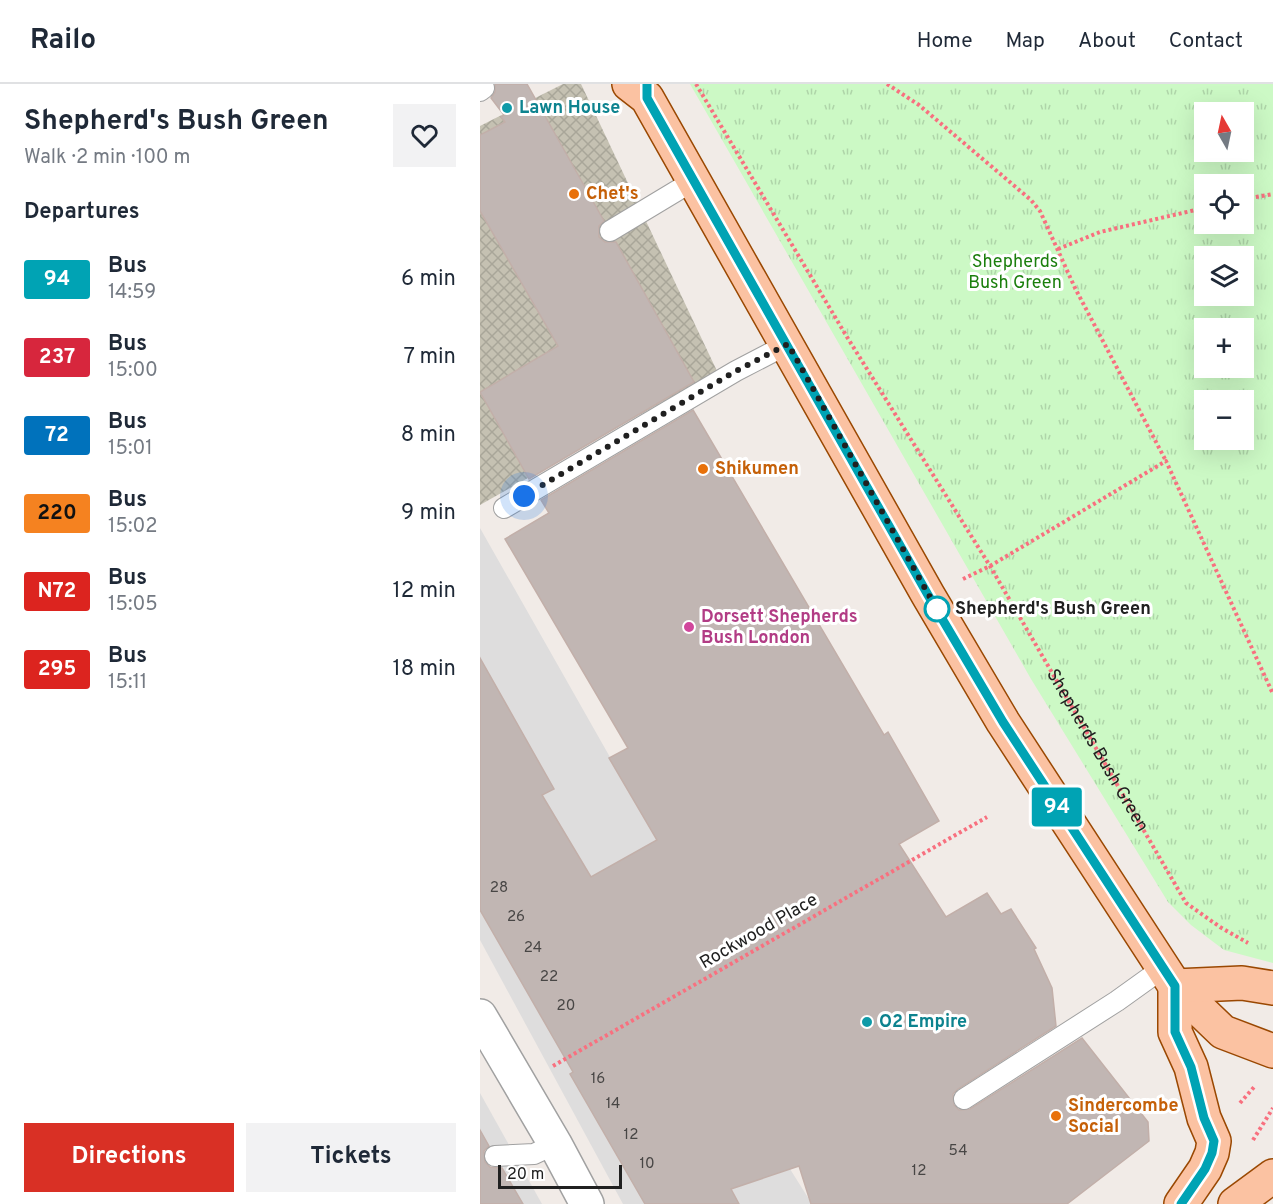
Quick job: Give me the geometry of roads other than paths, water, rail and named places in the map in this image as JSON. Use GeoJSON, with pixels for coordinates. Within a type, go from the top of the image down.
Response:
{"type":"FeatureCollection","features":[{"type":"Feature","properties":{"kind":"main road"},"geometry":{"type":"LineString","coordinates":[[641,89],[788,344],[928,595],[1003,722],[1169,977],[1223,1032],[1273,1051]]}},
{"type":"Feature","properties":{"kind":"main road"},"geometry":{"type":"LineString","coordinates":[[1169,977],[1273,988]]}},
{"type":"Feature","properties":{"kind":"main road"},"geometry":{"type":"LineString","coordinates":[[1169,977],[1175,1032],[1191,1067],[1204,1118],[1214,1141],[1205,1169],[1181,1204]]}},
{"type":"Feature","properties":{"kind":"main road"},"geometry":{"type":"LineString","coordinates":[[1235,1204],[1273,1176]]}},
{"type":"Feature","properties":{"kind":"street"},"geometry":{"type":"LineString","coordinates":[[480,1016],[555,1144],[587,1204]]}},
{"type":"Feature","properties":{"kind":"lane"},"geometry":{"type":"LineString","coordinates":[[610,231],[693,181]]}},
{"type":"Feature","properties":{"kind":"lane"},"geometry":{"type":"LineString","coordinates":[[504,508],[736,371],[788,344]]}},
{"type":"Feature","properties":{"kind":"lane"},"geometry":{"type":"LineString","coordinates":[[964,1099],[1117,1001],[1169,977]]}},
{"type":"Feature","properties":{"kind":"lane"},"geometry":{"type":"LineString","coordinates":[[495,1156],[534,1154],[555,1144]]}},
{"type":"Feature","properties":{"kind":"place","name":"Lawn House"},"geometry":{"type":"Point","coordinates":[507,108]}},
{"type":"Feature","properties":{"kind":"place","name":"Chet's"},"geometry":{"type":"Point","coordinates":[574,194]}},
{"type":"Feature","properties":{"kind":"place","name":"Shikumen"},"geometry":{"type":"Point","coordinates":[703,469]}},
{"type":"Feature","properties":{"kind":"place","name":"Shepherd's Bush Green"},"geometry":{"type":"Point","coordinates":[937,609]}},
{"type":"Feature","properties":{"kind":"place","name":"Dorsett Shepherds Bush London"},"geometry":{"type":"Point","coordinates":[689,627]}},
{"type":"Feature","properties":{"kind":"place","name":"O2 Empire"},"geometry":{"type":"Point","coordinates":[867,1022]}},
{"type":"Feature","properties":{"kind":"place","name":"Sindercombe Social"},"geometry":{"type":"Point","coordinates":[1056,1116]}},
{"type":"Feature","properties":{"kind":"park label","name":"Shepherds Bush Green"},"geometry":{"type":"Point","coordinates":[1015,272]}}]}
